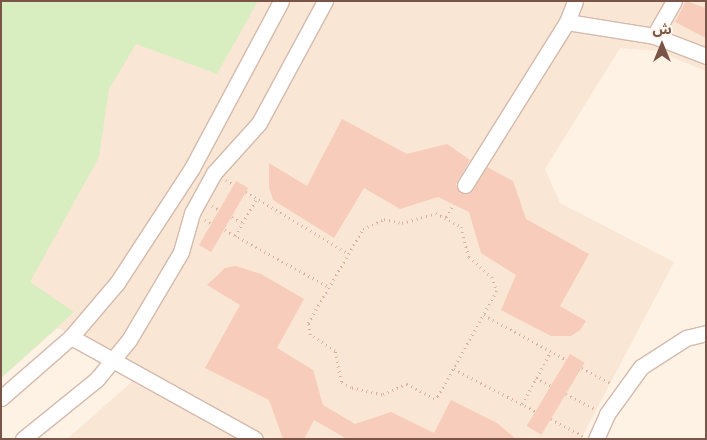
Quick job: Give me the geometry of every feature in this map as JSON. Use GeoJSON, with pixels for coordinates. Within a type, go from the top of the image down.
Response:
{"type":"FeatureCollection","features":[{"type":"Feature","properties":{"kind":"street"},"geometry":{"type":"LineString","coordinates":[[1,398],[71,337],[117,283],[192,168],[281,1]]}},
{"type":"Feature","properties":{"kind":"street"},"geometry":{"type":"LineString","coordinates":[[24,439],[97,379],[114,360],[153,304],[181,252],[192,213],[210,180],[229,153],[259,123],[325,1]]}},
{"type":"Feature","properties":{"kind":"street"},"geometry":{"type":"LineString","coordinates":[[465,185],[567,22],[576,1]]}},
{"type":"Feature","properties":{"kind":"street"},"geometry":{"type":"LineString","coordinates":[[654,36],[674,1]]}},
{"type":"Feature","properties":{"kind":"street"},"geometry":{"type":"LineString","coordinates":[[567,22],[654,36],[706,56]]}},
{"type":"Feature","properties":{"kind":"street"},"geometry":{"type":"LineString","coordinates":[[192,168],[210,180]]}},
{"type":"Feature","properties":{"kind":"street"},"geometry":{"type":"LineString","coordinates":[[596,439],[607,414],[641,367],[686,338],[706,332]]}},
{"type":"Feature","properties":{"kind":"street"},"geometry":{"type":"LineString","coordinates":[[71,337],[255,439]]}},
{"type":"Feature","properties":{"kind":"path"},"geometry":{"type":"LineString","coordinates":[[246,192],[349,254]]}},
{"type":"Feature","properties":{"kind":"path"},"geometry":{"type":"LineString","coordinates":[[235,236],[257,198]]}},
{"type":"Feature","properties":{"kind":"path"},"geometry":{"type":"LineString","coordinates":[[446,217],[453,205]]}},
{"type":"Feature","properties":{"kind":"path"},"geometry":{"type":"LineString","coordinates":[[436,213],[446,217],[461,227],[471,261],[496,284],[497,291],[440,394],[434,399],[406,384],[382,395],[366,393],[345,385],[341,382],[335,351],[310,336],[308,328],[329,287],[363,229],[373,222],[384,218],[402,223],[436,213]]}},
{"type":"Feature","properties":{"kind":"path"},"geometry":{"type":"LineString","coordinates":[[232,217],[243,222]]}},
{"type":"Feature","properties":{"kind":"path"},"geometry":{"type":"LineString","coordinates":[[225,230],[329,287]]}},
{"type":"Feature","properties":{"kind":"path"},"geometry":{"type":"LineString","coordinates":[[484,314],[567,360]]}},
{"type":"Feature","properties":{"kind":"path"},"geometry":{"type":"LineString","coordinates":[[522,404],[551,351]]}},
{"type":"Feature","properties":{"kind":"path"},"geometry":{"type":"LineString","coordinates":[[582,368],[623,390]]}},
{"type":"Feature","properties":{"kind":"path"},"geometry":{"type":"LineString","coordinates":[[454,369],[538,412]]}},
{"type":"Feature","properties":{"kind":"path"},"geometry":{"type":"LineString","coordinates":[[536,378],[552,386]]}},
{"type":"Feature","properties":{"kind":"path"},"geometry":{"type":"LineString","coordinates":[[566,394],[607,414]]}},
{"type":"Feature","properties":{"kind":"path"},"geometry":{"type":"LineString","coordinates":[[552,419],[590,439]]}},
{"type":"Feature","properties":{"kind":"shaded area"},"geometry":{"type":"Polygon","coordinates":[[[1,1],[706,1],[706,71],[657,51],[620,48],[545,169],[560,203],[674,262],[581,439],[67,439],[143,372],[58,328],[1,378],[1,1]]]}},
{"type":"Feature","properties":{"kind":"green space"},"geometry":{"type":"Polygon","coordinates":[[[1,1],[258,1],[217,74],[136,44],[109,89],[99,157],[30,282],[74,312],[1,378],[1,1]]]}},
{"type":"Feature","properties":{"kind":"building"},"geometry":{"type":"Polygon","coordinates":[[[686,1],[706,8],[706,38],[675,22],[686,1]]]}},
{"type":"Feature","properties":{"kind":"building"},"geometry":{"type":"Polygon","coordinates":[[[342,119],[407,154],[447,144],[470,160],[456,184],[460,193],[473,190],[487,167],[513,181],[526,219],[589,254],[560,306],[586,321],[580,330],[571,336],[551,336],[501,310],[516,275],[481,253],[469,212],[438,197],[400,209],[364,188],[334,238],[273,200],[269,187],[269,163],[307,186],[342,119]]]}},
{"type":"Feature","properties":{"kind":"building"},"geometry":{"type":"Polygon","coordinates":[[[236,181],[248,188],[211,252],[199,245],[236,181]]]}},
{"type":"Feature","properties":{"kind":"building"},"geometry":{"type":"Polygon","coordinates":[[[236,266],[261,274],[304,299],[277,348],[313,370],[323,405],[355,424],[391,412],[434,433],[451,400],[497,423],[516,439],[347,439],[314,420],[304,439],[283,439],[269,400],[205,368],[240,305],[207,285],[225,268],[236,266]]]}},
{"type":"Feature","properties":{"kind":"building"},"geometry":{"type":"Polygon","coordinates":[[[570,354],[585,363],[541,435],[527,426],[570,354]]]}}]}
